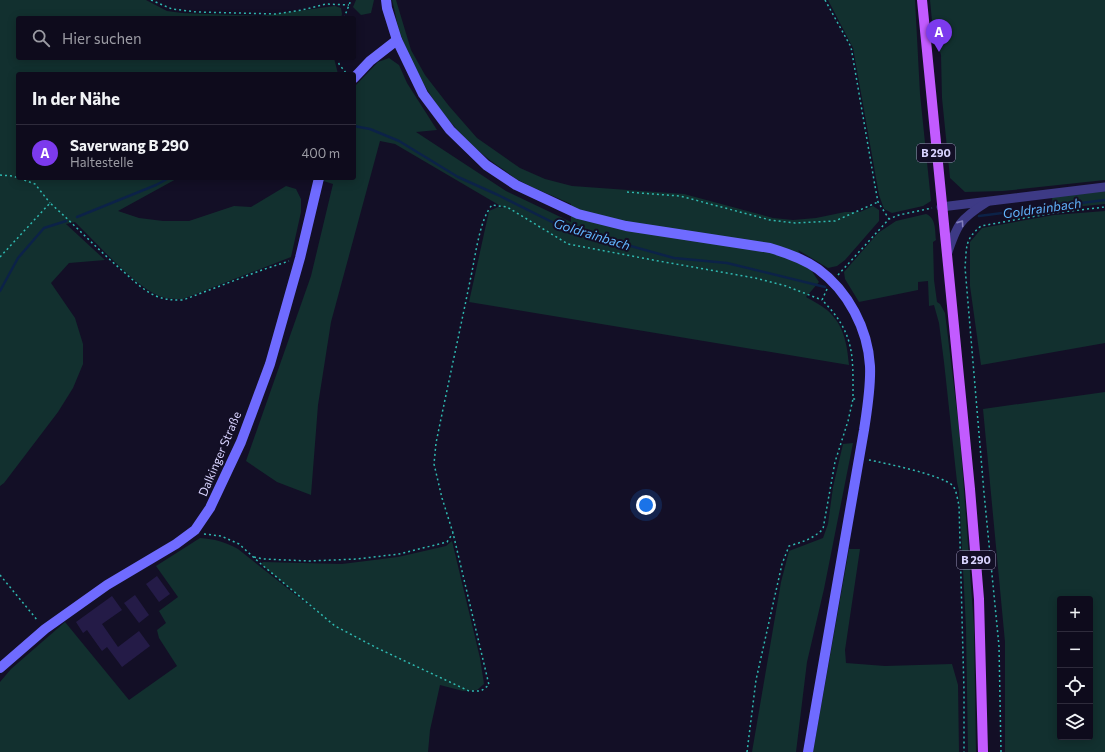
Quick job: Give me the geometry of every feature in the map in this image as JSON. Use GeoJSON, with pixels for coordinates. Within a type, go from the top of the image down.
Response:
{"type":"FeatureCollection","features":[{"type":"Feature","properties":{"kind":"main road","name":"B 290"},"geometry":{"type":"LineString","coordinates":[[922,0],[941,207],[959,368],[979,599],[983,752]]}},
{"type":"Feature","properties":{"kind":"street"},"geometry":{"type":"LineString","coordinates":[[386,0],[397,40],[423,94],[450,130],[486,165],[516,185],[578,214],[626,226],[770,248],[803,260],[818,269],[832,281],[849,302],[861,325],[868,350],[870,367],[868,400],[808,752]]}},
{"type":"Feature","properties":{"kind":"street"},"geometry":{"type":"LineString","coordinates":[[356,76],[370,61],[397,40]]}},
{"type":"Feature","properties":{"kind":"street","name":"Dalkinger Straße"},"geometry":{"type":"LineString","coordinates":[[0,668],[44,629],[107,585],[176,544],[195,530],[210,508],[241,442],[270,364],[300,258],[319,180]]}},
{"type":"Feature","properties":{"kind":"street"},"geometry":{"type":"LineString","coordinates":[[941,207],[1105,186]]}},
{"type":"Feature","properties":{"kind":"street"},"geometry":{"type":"LineString","coordinates":[[947,257],[952,238],[960,222],[968,214],[990,201]]}},
{"type":"Feature","properties":{"kind":"path"},"geometry":{"type":"LineString","coordinates":[[150,0],[172,9],[197,12],[276,14],[326,4],[349,4]]}},
{"type":"Feature","properties":{"kind":"path"},"geometry":{"type":"LineString","coordinates":[[345,16],[351,0]]}},
{"type":"Feature","properties":{"kind":"path"},"geometry":{"type":"LineString","coordinates":[[824,0],[851,48],[878,202],[889,219]]}},
{"type":"Feature","properties":{"kind":"path"},"geometry":{"type":"LineString","coordinates":[[338,60],[339,64],[345,72]]}},
{"type":"Feature","properties":{"kind":"path"},"geometry":{"type":"LineString","coordinates":[[0,175],[16,177]]}},
{"type":"Feature","properties":{"kind":"path"},"geometry":{"type":"LineString","coordinates":[[24,180],[35,184],[50,203],[109,260],[140,286],[156,296],[169,301],[183,300],[262,270],[300,258]]}},
{"type":"Feature","properties":{"kind":"path"},"geometry":{"type":"LineString","coordinates":[[627,192],[680,196],[770,220],[795,223],[835,221],[878,202]]}},
{"type":"Feature","properties":{"kind":"path"},"geometry":{"type":"LineString","coordinates":[[0,257],[50,203]]}},
{"type":"Feature","properties":{"kind":"path"},"geometry":{"type":"LineString","coordinates":[[195,530],[200,534],[221,536],[239,544],[335,626],[377,648],[469,691],[481,691],[489,685],[453,533],[442,498],[434,464],[436,443],[484,220],[487,211],[492,205],[507,207],[568,244],[755,278],[786,286],[822,300],[842,324],[850,342],[853,365],[853,399],[848,422],[835,462],[823,528],[810,539],[789,546],[782,564],[756,680],[747,752]]}},
{"type":"Feature","properties":{"kind":"path"},"geometry":{"type":"LineString","coordinates":[[822,300],[832,281],[889,219],[899,215],[941,207]]}},
{"type":"Feature","properties":{"kind":"path"},"geometry":{"type":"LineString","coordinates":[[1001,752],[999,646],[984,493],[965,267],[967,241],[972,233],[981,226],[1053,213],[1105,208]]}},
{"type":"Feature","properties":{"kind":"path"},"geometry":{"type":"LineString","coordinates":[[853,399],[868,400]]}},
{"type":"Feature","properties":{"kind":"path"},"geometry":{"type":"LineString","coordinates":[[859,458],[897,466],[941,480],[951,485],[957,496],[964,691],[964,752]]}},
{"type":"Feature","properties":{"kind":"path"},"geometry":{"type":"LineString","coordinates":[[254,557],[263,560],[309,561],[357,559],[399,554],[447,542],[453,533]]}},
{"type":"Feature","properties":{"kind":"path"},"geometry":{"type":"LineString","coordinates":[[0,575],[44,629]]}},
{"type":"Feature","properties":{"kind":"green space"},"geometry":{"type":"Polygon","coordinates":[[[0,0],[146,0],[167,11],[260,16],[16,16],[16,60],[334,60],[338,72],[16,72],[16,180],[174,180],[118,211],[139,218],[163,221],[189,221],[234,206],[251,207],[286,186],[296,189],[301,199],[301,212],[291,257],[183,299],[171,299],[159,296],[138,283],[75,222],[66,224],[105,260],[69,263],[51,283],[75,318],[83,344],[83,364],[73,388],[58,412],[4,483],[0,486],[0,0]]]}},
{"type":"Feature","properties":{"kind":"green space"},"geometry":{"type":"Polygon","coordinates":[[[356,0],[374,0],[371,13],[361,15],[353,7],[356,0]]]}},
{"type":"Feature","properties":{"kind":"green space"},"geometry":{"type":"Polygon","coordinates":[[[392,0],[396,0],[411,50],[425,75],[449,106],[477,138],[520,168],[545,179],[572,186],[684,194],[773,218],[793,220],[816,218],[845,212],[860,212],[873,206],[879,210],[879,221],[845,260],[837,266],[828,268],[798,250],[819,282],[806,297],[827,310],[841,328],[846,342],[849,365],[469,302],[489,211],[498,207],[504,208],[395,144],[380,141],[331,322],[318,405],[311,495],[277,482],[246,461],[311,276],[333,184],[320,180],[356,180],[356,85],[378,62],[389,58],[399,65],[407,83],[437,130],[416,132],[506,191],[571,222],[571,204],[515,178],[481,153],[451,123],[426,88],[399,30],[392,0]]]}},
{"type":"Feature","properties":{"kind":"green space"},"geometry":{"type":"Polygon","coordinates":[[[828,0],[915,0],[920,94],[931,201],[923,206],[892,213],[884,209],[879,195],[853,48],[828,0]]]}},
{"type":"Feature","properties":{"kind":"green space"},"geometry":{"type":"Polygon","coordinates":[[[930,0],[1105,0],[1105,180],[1003,191],[965,192],[950,178],[942,98],[941,55],[932,21],[930,0]]]}},
{"type":"Feature","properties":{"kind":"green space"},"geometry":{"type":"Polygon","coordinates":[[[335,6],[341,8],[342,16],[260,16],[335,6]]]}},
{"type":"Feature","properties":{"kind":"green space"},"geometry":{"type":"Polygon","coordinates":[[[1105,191],[1105,204],[1053,209],[1052,197],[1105,191]]]}},
{"type":"Feature","properties":{"kind":"green space"},"geometry":{"type":"Polygon","coordinates":[[[1105,211],[1105,343],[981,365],[970,286],[970,242],[982,228],[1054,215],[1105,211]]]}},
{"type":"Feature","properties":{"kind":"green space"},"geometry":{"type":"Polygon","coordinates":[[[926,214],[932,218],[935,228],[936,240],[933,242],[934,280],[937,302],[940,304],[945,313],[960,436],[974,627],[976,752],[968,752],[966,628],[959,491],[939,323],[934,305],[929,306],[928,281],[918,282],[918,290],[859,302],[845,279],[844,272],[878,233],[896,221],[926,214]]]}},
{"type":"Feature","properties":{"kind":"green space"},"geometry":{"type":"Polygon","coordinates":[[[1105,392],[1105,752],[1005,752],[1005,642],[983,409],[1105,392]]]}},
{"type":"Feature","properties":{"kind":"green space"},"geometry":{"type":"Polygon","coordinates":[[[853,443],[824,589],[807,662],[796,752],[752,752],[781,582],[789,551],[823,538],[828,524],[833,487],[843,444],[853,443]]]}},
{"type":"Feature","properties":{"kind":"green space"},"geometry":{"type":"Polygon","coordinates":[[[200,538],[220,541],[238,549],[320,614],[261,564],[263,562],[342,564],[398,557],[446,546],[452,541],[480,658],[484,684],[477,690],[463,691],[440,685],[430,730],[428,752],[0,752],[0,682],[11,669],[65,622],[129,700],[177,666],[159,638],[157,630],[166,623],[159,611],[178,597],[156,566],[200,538]]]}},
{"type":"Feature","properties":{"kind":"green space"},"geometry":{"type":"Polygon","coordinates":[[[849,549],[860,549],[845,650],[846,663],[885,666],[952,664],[958,685],[959,752],[813,752],[849,549]]]}},
{"type":"Feature","properties":{"kind":"building"},"geometry":{"type":"Polygon","coordinates":[[[157,576],[170,594],[159,602],[146,584],[157,576]]]}},
{"type":"Feature","properties":{"kind":"building"},"geometry":{"type":"Polygon","coordinates":[[[135,595],[149,615],[139,623],[124,603],[135,595]]]}},
{"type":"Feature","properties":{"kind":"building"},"geometry":{"type":"Polygon","coordinates":[[[112,596],[122,610],[102,624],[118,647],[139,631],[150,646],[122,667],[107,647],[102,651],[87,630],[83,633],[76,622],[112,596]]]}},
{"type":"Feature","properties":{"kind":"waterway","name":"Goldrainbach"},"geometry":{"type":"LineString","coordinates":[[356,126],[370,129],[399,141],[458,177],[562,227],[674,258],[727,263],[825,287]]}},
{"type":"Feature","properties":{"kind":"waterway","name":"Goldrainbach"},"geometry":{"type":"LineString","coordinates":[[77,217],[165,180]]}},
{"type":"Feature","properties":{"kind":"waterway","name":"Goldrainbach"},"geometry":{"type":"LineString","coordinates":[[979,216],[1105,200]]}},
{"type":"Feature","properties":{"kind":"waterway","name":"Goldrainbach"},"geometry":{"type":"LineString","coordinates":[[0,291],[18,258],[44,228],[66,221]]}},
{"type":"Feature","properties":{"kind":"place","name":"Saverwang B 290"},"geometry":{"type":"Point","coordinates":[939,52]}}]}
